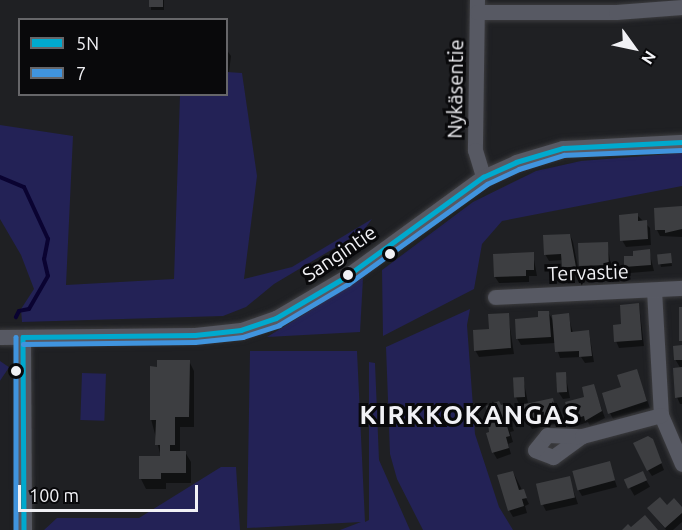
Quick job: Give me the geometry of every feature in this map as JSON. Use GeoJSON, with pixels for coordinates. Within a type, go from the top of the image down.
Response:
{"type":"FeatureCollection","features":[{"type":"Feature","properties":{"kind":"street"},"geometry":{"type":"LineString","coordinates":[[477,6],[616,12],[682,7]]}},
{"type":"Feature","properties":{"kind":"street","name":"Nykäsentie"},"geometry":{"type":"LineString","coordinates":[[477,6],[475,150],[483,177]]}},
{"type":"Feature","properties":{"kind":"street","name":"Sangintie"},"geometry":{"type":"LineString","coordinates":[[0,337],[211,334],[241,330],[276,318],[344,278],[483,177],[563,148],[682,142]]}},
{"type":"Feature","properties":{"kind":"street","name":"Tervastie"},"geometry":{"type":"LineString","coordinates":[[495,297],[682,288]]}},
{"type":"Feature","properties":{"kind":"street"},"geometry":{"type":"LineString","coordinates":[[654,290],[661,415],[682,464]]}},
{"type":"Feature","properties":{"kind":"street"},"geometry":{"type":"LineString","coordinates":[[23,337],[24,530]]}},
{"type":"Feature","properties":{"kind":"street"},"geometry":{"type":"LineString","coordinates":[[582,436],[661,415]]}},
{"type":"Feature","properties":{"kind":"shaded area"},"geometry":{"type":"Polygon","coordinates":[[[228,72],[242,73],[257,176],[244,279],[292,267],[372,219],[363,231],[274,284],[246,307],[223,316],[22,322],[21,309],[34,289],[21,255],[0,219],[0,125],[73,136],[66,285],[174,279],[180,96],[228,96],[228,72]]]}},
{"type":"Feature","properties":{"kind":"shaded area"},"geometry":{"type":"Polygon","coordinates":[[[682,153],[682,186],[502,221],[482,244],[474,289],[383,336],[382,270],[473,202],[536,171],[581,161],[682,153]]]}},
{"type":"Feature","properties":{"kind":"shaded area"},"geometry":{"type":"Polygon","coordinates":[[[363,278],[360,332],[267,337],[363,278]]]}},
{"type":"Feature","properties":{"kind":"shaded area"},"geometry":{"type":"Polygon","coordinates":[[[470,309],[467,325],[475,434],[499,507],[513,530],[423,530],[397,479],[390,454],[386,347],[470,309]]]}},
{"type":"Feature","properties":{"kind":"shaded area"},"geometry":{"type":"Polygon","coordinates":[[[250,351],[357,351],[365,522],[369,520],[369,362],[375,363],[379,460],[410,530],[340,530],[361,522],[247,528],[250,351]]]}},
{"type":"Feature","properties":{"kind":"shaded area"},"geometry":{"type":"Polygon","coordinates":[[[0,361],[9,367],[0,381],[0,361]]]}},
{"type":"Feature","properties":{"kind":"shaded area"},"geometry":{"type":"Polygon","coordinates":[[[82,373],[106,374],[104,421],[80,420],[82,373]]]}},
{"type":"Feature","properties":{"kind":"shaded area"},"geometry":{"type":"Polygon","coordinates":[[[221,467],[236,467],[240,530],[44,530],[57,518],[139,518],[221,467]]]}},
{"type":"Feature","properties":{"kind":"building"},"geometry":{"type":"Polygon","coordinates":[[[149,0],[163,0],[163,7],[149,7],[149,0]]]}},
{"type":"Feature","properties":{"kind":"building"},"geometry":{"type":"Polygon","coordinates":[[[682,206],[682,229],[665,233],[665,230],[655,230],[654,208],[682,206]]]}},
{"type":"Feature","properties":{"kind":"building"},"geometry":{"type":"Polygon","coordinates":[[[638,213],[638,221],[647,220],[648,239],[620,241],[619,215],[638,213]]]}},
{"type":"Feature","properties":{"kind":"building"},"geometry":{"type":"Polygon","coordinates":[[[570,234],[576,267],[562,267],[561,254],[544,255],[543,235],[570,234]]]}},
{"type":"Feature","properties":{"kind":"building"},"geometry":{"type":"Polygon","coordinates":[[[608,242],[609,265],[579,266],[578,243],[608,242]]]}},
{"type":"Feature","properties":{"kind":"building"},"geometry":{"type":"Polygon","coordinates":[[[650,249],[651,265],[624,267],[624,256],[633,256],[633,251],[650,249]]]}},
{"type":"Feature","properties":{"kind":"building"},"geometry":{"type":"Polygon","coordinates":[[[534,252],[534,270],[526,270],[526,276],[494,277],[493,254],[534,252]]]}},
{"type":"Feature","properties":{"kind":"building"},"geometry":{"type":"Polygon","coordinates":[[[671,253],[672,263],[658,264],[657,254],[671,253]]]}},
{"type":"Feature","properties":{"kind":"building"},"geometry":{"type":"Polygon","coordinates":[[[639,303],[642,340],[614,342],[613,325],[621,324],[620,305],[639,303]]]}},
{"type":"Feature","properties":{"kind":"building"},"geometry":{"type":"Polygon","coordinates":[[[679,307],[682,307],[682,341],[679,341],[679,307]]]}},
{"type":"Feature","properties":{"kind":"building"},"geometry":{"type":"Polygon","coordinates":[[[538,311],[549,311],[551,337],[516,339],[515,319],[538,317],[538,311]]]}},
{"type":"Feature","properties":{"kind":"building"},"geometry":{"type":"Polygon","coordinates":[[[509,313],[511,348],[474,351],[473,330],[489,329],[488,314],[509,313]]]}},
{"type":"Feature","properties":{"kind":"building"},"geometry":{"type":"Polygon","coordinates":[[[569,313],[571,332],[589,330],[592,356],[579,357],[579,351],[555,352],[552,315],[569,313]]]}},
{"type":"Feature","properties":{"kind":"building"},"geometry":{"type":"Polygon","coordinates":[[[682,345],[682,360],[674,360],[673,346],[682,345]]]}},
{"type":"Feature","properties":{"kind":"building"},"geometry":{"type":"Polygon","coordinates":[[[157,360],[190,360],[189,417],[175,417],[175,445],[170,445],[170,451],[186,451],[186,473],[161,473],[161,479],[139,479],[139,456],[160,456],[160,445],[155,445],[156,420],[150,420],[150,366],[157,367],[157,360]]]}},
{"type":"Feature","properties":{"kind":"building"},"geometry":{"type":"Polygon","coordinates":[[[682,367],[682,397],[675,398],[673,368],[682,367]]]}},
{"type":"Feature","properties":{"kind":"building"},"geometry":{"type":"Polygon","coordinates":[[[637,369],[647,401],[608,414],[602,393],[621,387],[617,375],[637,369]]]}},
{"type":"Feature","properties":{"kind":"building"},"geometry":{"type":"Polygon","coordinates":[[[566,372],[567,392],[557,392],[556,373],[566,372]]]}},
{"type":"Feature","properties":{"kind":"building"},"geometry":{"type":"Polygon","coordinates":[[[524,377],[525,397],[514,398],[513,378],[524,377]]]}},
{"type":"Feature","properties":{"kind":"building"},"geometry":{"type":"Polygon","coordinates":[[[594,384],[602,411],[585,421],[584,416],[571,420],[565,402],[584,397],[582,387],[594,384]]]}},
{"type":"Feature","properties":{"kind":"building"},"geometry":{"type":"Polygon","coordinates":[[[553,398],[557,417],[526,423],[522,405],[553,398]]]}},
{"type":"Feature","properties":{"kind":"building"},"geometry":{"type":"Polygon","coordinates":[[[499,401],[501,405],[505,404],[512,424],[507,426],[510,436],[506,437],[509,448],[492,453],[486,433],[489,432],[486,406],[499,401]]]}},
{"type":"Feature","properties":{"kind":"building"},"geometry":{"type":"Polygon","coordinates":[[[648,436],[653,439],[662,463],[647,471],[633,443],[648,436]]]}},
{"type":"Feature","properties":{"kind":"building"},"geometry":{"type":"Polygon","coordinates":[[[610,461],[615,480],[578,490],[572,471],[610,461]]]}},
{"type":"Feature","properties":{"kind":"building"},"geometry":{"type":"Polygon","coordinates":[[[513,471],[519,490],[524,489],[527,498],[522,499],[524,506],[508,511],[497,475],[513,471]]]}},
{"type":"Feature","properties":{"kind":"building"},"geometry":{"type":"Polygon","coordinates":[[[643,471],[647,480],[628,489],[624,480],[643,471]]]}},
{"type":"Feature","properties":{"kind":"building"},"geometry":{"type":"Polygon","coordinates":[[[570,476],[575,497],[541,505],[536,484],[570,476]]]}},
{"type":"Feature","properties":{"kind":"building"},"geometry":{"type":"Polygon","coordinates":[[[660,497],[667,505],[674,498],[682,507],[682,513],[665,528],[647,508],[660,497]]]}},
{"type":"Feature","properties":{"kind":"building"},"geometry":{"type":"Polygon","coordinates":[[[645,515],[658,530],[622,530],[628,524],[631,527],[645,515]]]}},
{"type":"Feature","properties":{"kind":"waterway"},"geometry":{"type":"LineString","coordinates":[[0,177],[24,187],[48,239],[44,259],[48,276],[29,309],[19,311],[16,317]]}},
{"type":"Feature","properties":{"kind":"transit line","name":"5N"},"geometry":{"type":"LineString","coordinates":[[23,337],[195,335],[241,330],[276,318],[344,278],[483,177],[516,162],[563,148],[682,142]]}},
{"type":"Feature","properties":{"kind":"transit line","name":"7"},"geometry":{"type":"LineString","coordinates":[[23,344],[195,342],[243,337],[279,325],[348,284],[487,184],[519,169],[564,155],[682,150]]}},
{"type":"Feature","properties":{"kind":"transit line","name":"7"},"geometry":{"type":"LineString","coordinates":[[16,337],[16,530]]}},
{"type":"Feature","properties":{"kind":"transit line","name":"5N"},"geometry":{"type":"LineString","coordinates":[[23,337],[24,530]]}},
{"type":"Feature","properties":{"kind":"district","name":"KIRKKOKANGAS"},"geometry":{"type":"Point","coordinates":[470,415]}}]}
